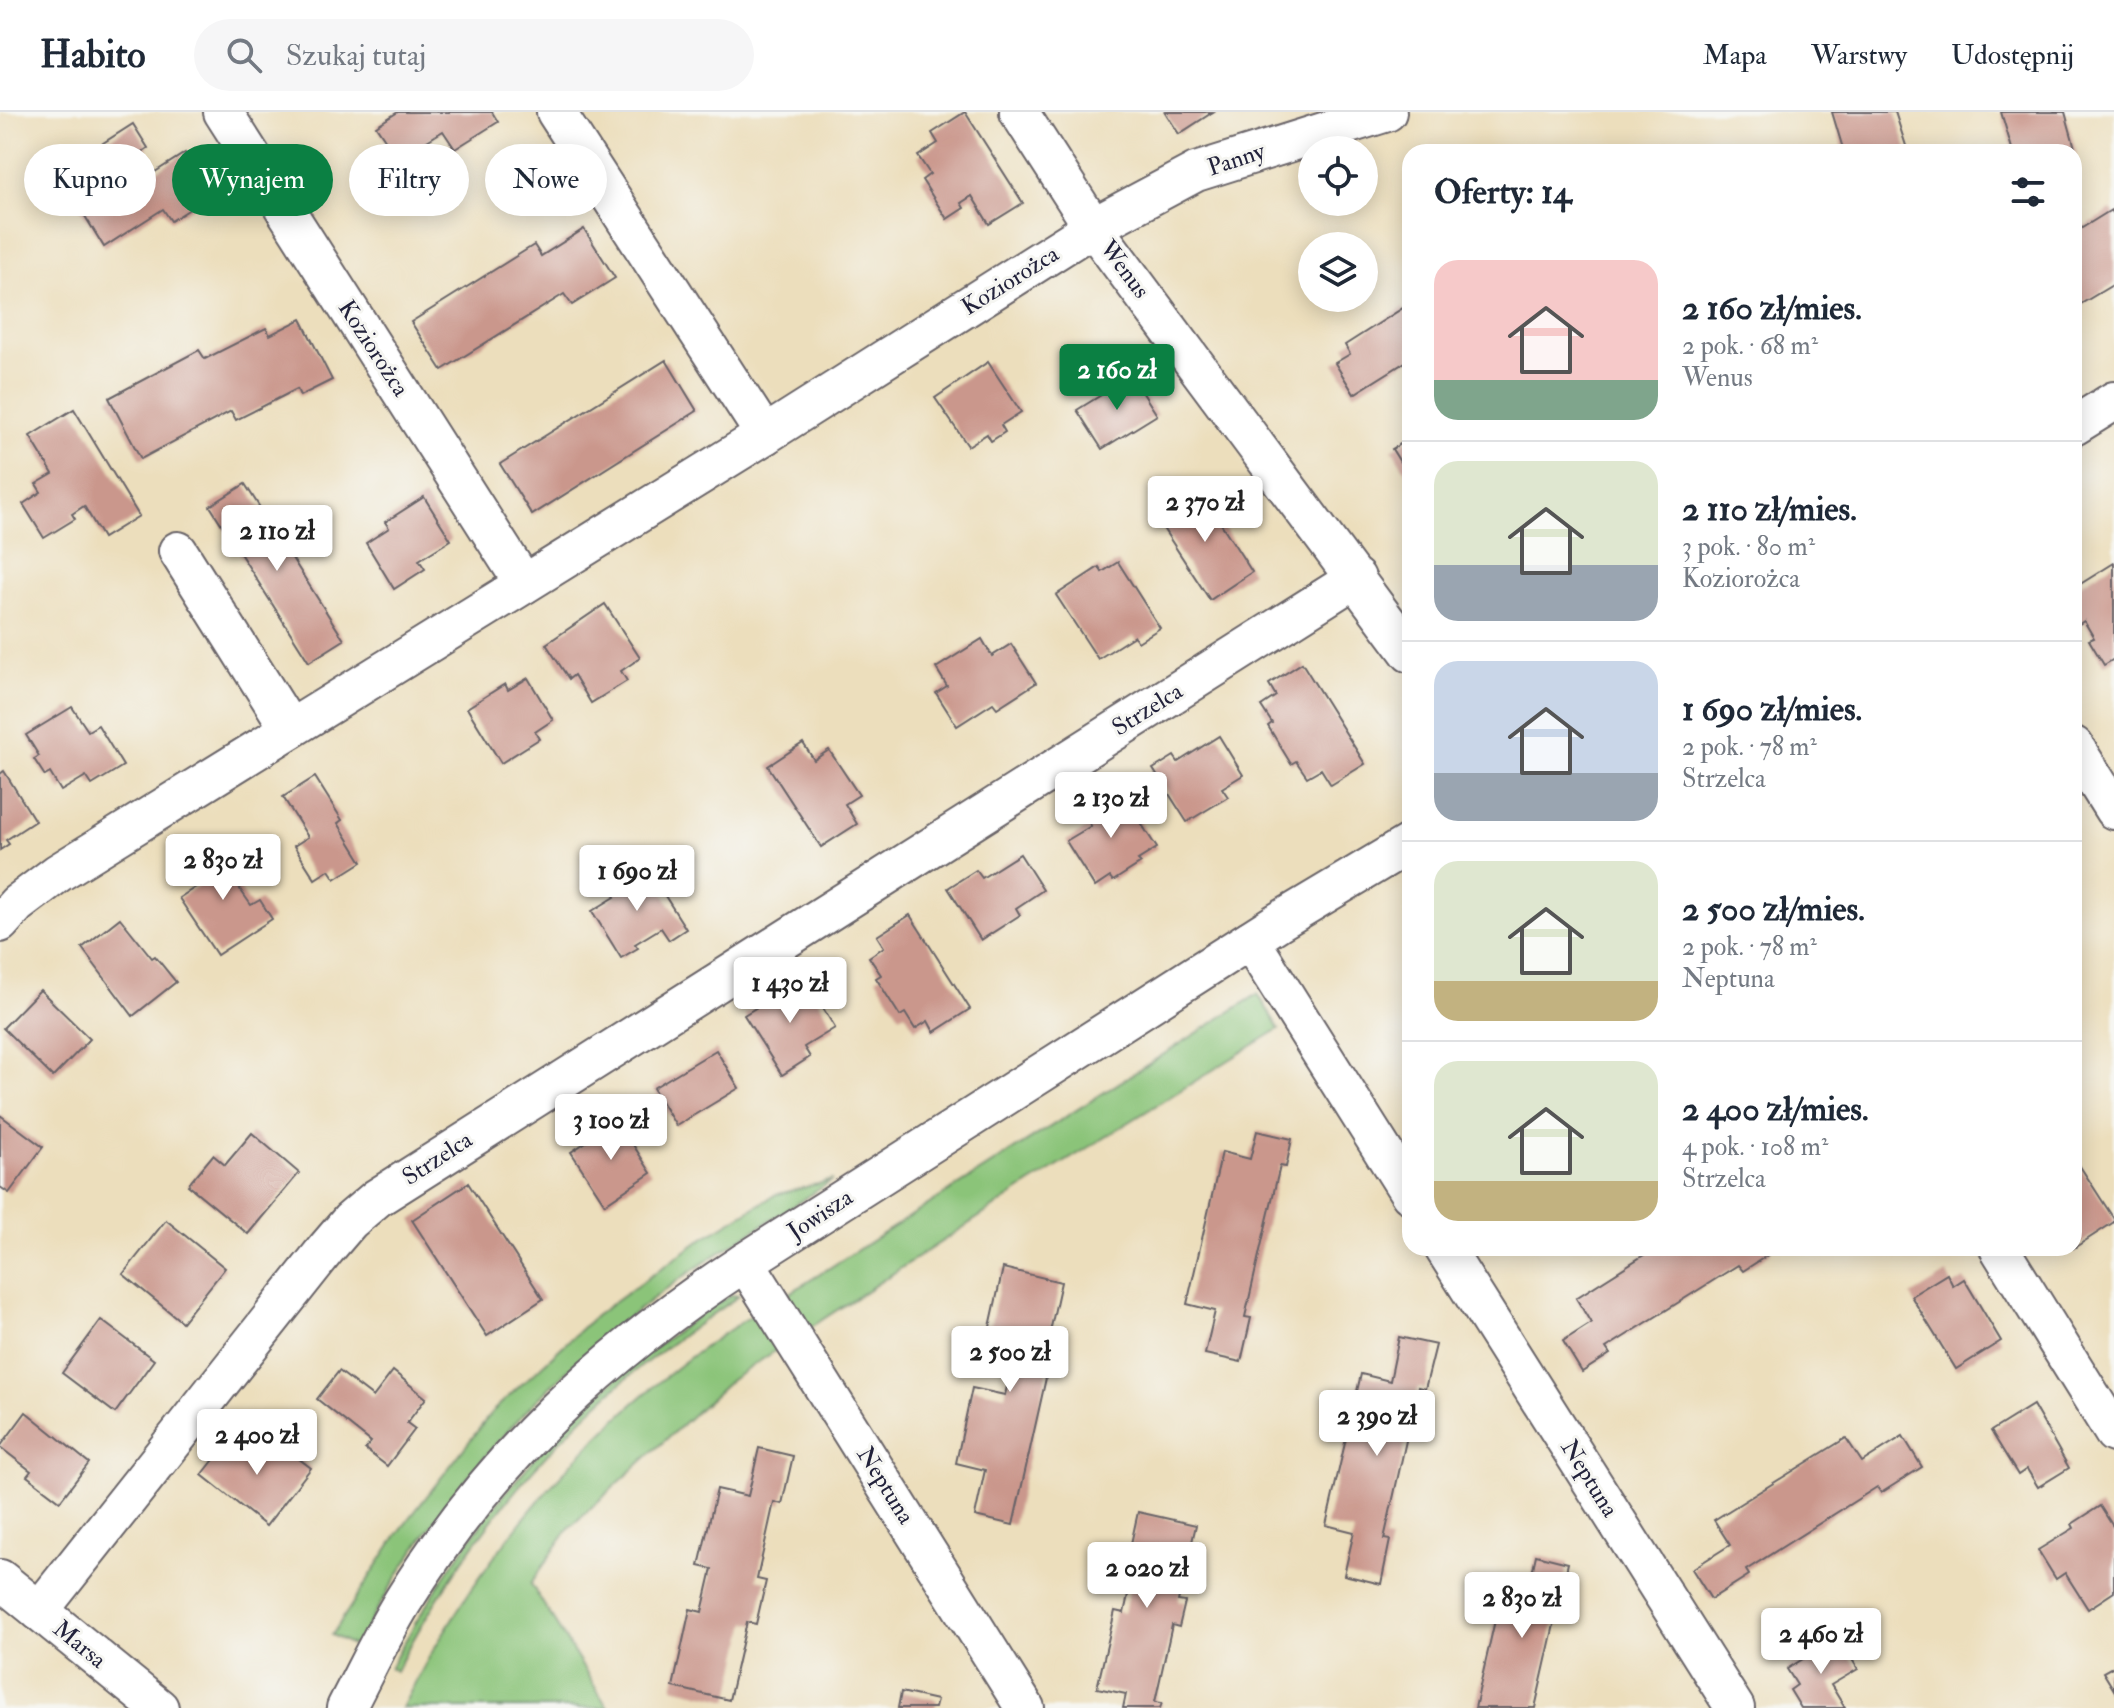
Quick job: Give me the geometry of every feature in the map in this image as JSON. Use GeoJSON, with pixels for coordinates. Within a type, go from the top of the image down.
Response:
{"type":"FeatureCollection","features":[{"type":"Feature","properties":{"kind":"street","name":"Koziorożca"},"geometry":{"type":"LineString","coordinates":[[223,112],[524,584]]}},
{"type":"Feature","properties":{"kind":"street"},"geometry":{"type":"LineString","coordinates":[[556,112],[765,435]]}},
{"type":"Feature","properties":{"kind":"street","name":"Wenus"},"geometry":{"type":"LineString","coordinates":[[1019,112],[1093,227],[1402,642]]}},
{"type":"Feature","properties":{"kind":"street","name":"Panny"},"geometry":{"type":"LineString","coordinates":[[1093,227],[1196,172],[1387,112]]}},
{"type":"Feature","properties":{"kind":"street","name":"Koziorożca"},"geometry":{"type":"LineString","coordinates":[[0,923],[17,904],[58,873],[765,435],[1093,227]]}},
{"type":"Feature","properties":{"kind":"street"},"geometry":{"type":"LineString","coordinates":[[2082,421],[2114,401]]}},
{"type":"Feature","properties":{"kind":"street"},"geometry":{"type":"LineString","coordinates":[[178,551],[290,729]]}},
{"type":"Feature","properties":{"kind":"street","name":"Strzelca"},"geometry":{"type":"LineString","coordinates":[[39,1611],[326,1249],[350,1221],[377,1198],[1356,578]]}},
{"type":"Feature","properties":{"kind":"street"},"geometry":{"type":"LineString","coordinates":[[2082,759],[2114,810]]}},
{"type":"Feature","properties":{"kind":"street","name":"Jowisza"},"geometry":{"type":"LineString","coordinates":[[346,1708],[403,1602],[485,1486],[582,1384],[689,1298],[1250,940],[1402,848]]}},
{"type":"Feature","properties":{"kind":"street"},"geometry":{"type":"LineString","coordinates":[[1250,940],[1402,1181]]}},
{"type":"Feature","properties":{"kind":"street","name":"Neptuna"},"geometry":{"type":"LineString","coordinates":[[1449,1256],[1735,1708]]}},
{"type":"Feature","properties":{"kind":"street"},"geometry":{"type":"LineString","coordinates":[[2004,1256],[2114,1433]]}},
{"type":"Feature","properties":{"kind":"street","name":"Neptuna"},"geometry":{"type":"LineString","coordinates":[[745,1262],[1025,1708]]}},
{"type":"Feature","properties":{"kind":"street","name":"Marsa"},"geometry":{"type":"LineString","coordinates":[[0,1579],[159,1708]]}},
{"type":"Feature","properties":{"kind":"green space"},"geometry":{"type":"Polygon","coordinates":[[[1258,994],[1279,1029],[1028,1185],[808,1329],[787,1295],[1258,994]]]}},
{"type":"Feature","properties":{"kind":"green space"},"geometry":{"type":"Polygon","coordinates":[[[833,1180],[680,1279],[583,1356],[496,1444],[457,1491],[387,1593],[356,1647],[332,1635],[399,1532],[493,1411],[595,1316],[702,1239],[775,1195],[833,1180]]]}},
{"type":"Feature","properties":{"kind":"green space"},"geometry":{"type":"Polygon","coordinates":[[[732,1295],[739,1296],[635,1371],[555,1447],[495,1516],[442,1592],[396,1671],[390,1668],[475,1532],[542,1450],[619,1376],[687,1324],[732,1295]]]}},
{"type":"Feature","properties":{"kind":"green space"},"geometry":{"type":"Polygon","coordinates":[[[760,1310],[778,1349],[731,1380],[569,1528],[531,1584],[608,1708],[402,1708],[456,1613],[487,1567],[555,1482],[633,1404],[696,1353],[760,1310]]]}},
{"type":"Feature","properties":{"kind":"building"},"geometry":{"type":"Polygon","coordinates":[[[398,112],[492,112],[498,122],[463,144],[452,144],[443,131],[422,144],[388,144],[376,126],[398,112]]]}},
{"type":"Feature","properties":{"kind":"building"},"geometry":{"type":"Polygon","coordinates":[[[965,112],[1023,203],[989,224],[972,196],[961,203],[964,208],[947,219],[922,180],[930,174],[918,156],[938,143],[932,133],[965,112]]]}},
{"type":"Feature","properties":{"kind":"building"},"geometry":{"type":"Polygon","coordinates":[[[1165,112],[1213,112],[1179,134],[1165,112]]]}},
{"type":"Feature","properties":{"kind":"building"},"geometry":{"type":"Polygon","coordinates":[[[1832,112],[1895,112],[1905,144],[1842,144],[1832,112]]]}},
{"type":"Feature","properties":{"kind":"building"},"geometry":{"type":"Polygon","coordinates":[[[2001,112],[2065,112],[2074,144],[2011,144],[2001,112]]]}},
{"type":"Feature","properties":{"kind":"building"},"geometry":{"type":"Polygon","coordinates":[[[133,124],[146,144],[102,144],[133,124]]]}},
{"type":"Feature","properties":{"kind":"building"},"geometry":{"type":"Polygon","coordinates":[[[172,161],[172,216],[179,216],[171,221],[163,209],[156,214],[156,171],[172,161]]]}},
{"type":"Feature","properties":{"kind":"building"},"geometry":{"type":"Polygon","coordinates":[[[2111,210],[2114,214],[2114,284],[2082,303],[2082,228],[2111,210]]]}},
{"type":"Feature","properties":{"kind":"building"},"geometry":{"type":"Polygon","coordinates":[[[85,216],[152,216],[104,247],[85,216]]]}},
{"type":"Feature","properties":{"kind":"building"},"geometry":{"type":"Polygon","coordinates":[[[584,229],[615,278],[572,305],[564,294],[442,370],[411,322],[534,245],[541,256],[584,229]]]}},
{"type":"Feature","properties":{"kind":"building"},"geometry":{"type":"Polygon","coordinates":[[[1402,309],[1402,364],[1354,394],[1335,363],[1350,354],[1345,345],[1402,309]]]}},
{"type":"Feature","properties":{"kind":"building"},"geometry":{"type":"Polygon","coordinates":[[[301,319],[332,380],[300,396],[297,389],[236,420],[231,411],[141,459],[109,398],[199,350],[205,359],[266,328],[270,335],[301,319]]]}},
{"type":"Feature","properties":{"kind":"building"},"geometry":{"type":"Polygon","coordinates":[[[666,360],[697,411],[532,515],[500,464],[666,360]]]}},
{"type":"Feature","properties":{"kind":"building"},"geometry":{"type":"Polygon","coordinates":[[[988,362],[1021,412],[1001,425],[1005,432],[991,441],[987,434],[968,446],[935,398],[988,362]]]}},
{"type":"Feature","properties":{"kind":"building"},"geometry":{"type":"Polygon","coordinates":[[[1132,376],[1157,415],[1102,449],[1077,410],[1132,376]]]}},
{"type":"Feature","properties":{"kind":"building"},"geometry":{"type":"Polygon","coordinates":[[[74,409],[139,516],[103,538],[84,506],[72,514],[75,519],[44,538],[23,504],[41,492],[36,484],[53,474],[30,436],[74,409]]]}},
{"type":"Feature","properties":{"kind":"building"},"geometry":{"type":"Polygon","coordinates":[[[1402,443],[1402,465],[1392,449],[1402,443]]]}},
{"type":"Feature","properties":{"kind":"building"},"geometry":{"type":"Polygon","coordinates":[[[245,484],[344,640],[309,662],[210,506],[245,484]]]}},
{"type":"Feature","properties":{"kind":"building"},"geometry":{"type":"Polygon","coordinates":[[[1205,488],[1223,515],[1218,519],[1252,572],[1210,600],[1157,519],[1205,488]]]}},
{"type":"Feature","properties":{"kind":"building"},"geometry":{"type":"Polygon","coordinates":[[[424,497],[451,540],[419,560],[425,569],[394,589],[366,543],[389,528],[385,522],[424,497]]]}},
{"type":"Feature","properties":{"kind":"building"},"geometry":{"type":"Polygon","coordinates":[[[1118,562],[1160,628],[1138,642],[1134,636],[1098,659],[1056,595],[1099,567],[1102,572],[1118,562]]]}},
{"type":"Feature","properties":{"kind":"building"},"geometry":{"type":"Polygon","coordinates":[[[2114,563],[2114,659],[2104,665],[2089,640],[2094,638],[2082,622],[2082,583],[2114,563]]]}},
{"type":"Feature","properties":{"kind":"building"},"geometry":{"type":"Polygon","coordinates":[[[605,604],[640,658],[621,671],[627,681],[591,703],[574,675],[569,679],[546,644],[605,604]]]}},
{"type":"Feature","properties":{"kind":"building"},"geometry":{"type":"Polygon","coordinates":[[[982,639],[992,656],[1011,644],[1036,683],[997,708],[993,703],[957,726],[936,693],[947,686],[936,668],[982,639]]]}},
{"type":"Feature","properties":{"kind":"building"},"geometry":{"type":"Polygon","coordinates":[[[1302,663],[1365,764],[1331,785],[1321,769],[1307,777],[1296,761],[1291,764],[1268,726],[1272,723],[1261,706],[1276,696],[1269,684],[1302,663]]]}},
{"type":"Feature","properties":{"kind":"building"},"geometry":{"type":"Polygon","coordinates":[[[528,678],[553,720],[535,732],[539,739],[501,763],[467,708],[505,684],[508,690],[528,678]]]}},
{"type":"Feature","properties":{"kind":"building"},"geometry":{"type":"Polygon","coordinates":[[[72,707],[88,731],[98,725],[123,766],[92,785],[86,776],[61,791],[50,773],[45,776],[34,759],[39,756],[26,735],[72,707]]]}},
{"type":"Feature","properties":{"kind":"building"},"geometry":{"type":"Polygon","coordinates":[[[1219,736],[1243,775],[1222,788],[1228,797],[1187,822],[1153,769],[1174,756],[1178,762],[1219,736]]]}},
{"type":"Feature","properties":{"kind":"building"},"geometry":{"type":"Polygon","coordinates":[[[803,743],[814,760],[829,750],[859,795],[845,804],[857,824],[821,847],[768,766],[803,743]]]}},
{"type":"Feature","properties":{"kind":"building"},"geometry":{"type":"Polygon","coordinates":[[[4,771],[35,821],[6,840],[9,844],[0,850],[0,774],[4,771]]]}},
{"type":"Feature","properties":{"kind":"building"},"geometry":{"type":"Polygon","coordinates":[[[315,777],[342,820],[338,823],[362,862],[335,879],[329,870],[315,879],[294,846],[308,837],[283,797],[315,777]]]}},
{"type":"Feature","properties":{"kind":"building"},"geometry":{"type":"Polygon","coordinates":[[[1118,788],[1157,848],[1138,860],[1141,863],[1113,881],[1110,877],[1095,887],[1066,841],[1091,826],[1082,811],[1118,788]]]}},
{"type":"Feature","properties":{"kind":"building"},"geometry":{"type":"Polygon","coordinates":[[[225,844],[246,879],[237,885],[251,905],[260,900],[272,919],[217,955],[179,898],[202,883],[191,866],[225,844]]]}},
{"type":"Feature","properties":{"kind":"building"},"geometry":{"type":"Polygon","coordinates":[[[1020,854],[1043,890],[1016,908],[1020,915],[981,940],[948,888],[976,870],[982,878],[1020,854]]]}},
{"type":"Feature","properties":{"kind":"building"},"geometry":{"type":"Polygon","coordinates":[[[646,866],[686,929],[669,940],[661,928],[635,944],[638,948],[621,958],[592,911],[615,897],[610,888],[646,866]]]}},
{"type":"Feature","properties":{"kind":"building"},"geometry":{"type":"Polygon","coordinates":[[[910,915],[970,1009],[934,1032],[928,1021],[915,1029],[905,1013],[900,1016],[876,978],[881,975],[869,957],[884,947],[877,936],[910,915]]]}},
{"type":"Feature","properties":{"kind":"building"},"geometry":{"type":"Polygon","coordinates":[[[120,918],[176,982],[133,1016],[82,948],[120,918]]]}},
{"type":"Feature","properties":{"kind":"building"},"geometry":{"type":"Polygon","coordinates":[[[805,978],[835,1028],[804,1047],[810,1057],[782,1075],[744,1015],[805,978]]]}},
{"type":"Feature","properties":{"kind":"building"},"geometry":{"type":"Polygon","coordinates":[[[40,990],[90,1039],[53,1077],[3,1028],[40,990]]]}},
{"type":"Feature","properties":{"kind":"building"},"geometry":{"type":"Polygon","coordinates":[[[716,1050],[739,1088],[676,1126],[653,1088],[716,1050]]]}},
{"type":"Feature","properties":{"kind":"building"},"geometry":{"type":"Polygon","coordinates":[[[0,1115],[43,1147],[9,1193],[0,1187],[0,1115]]]}},
{"type":"Feature","properties":{"kind":"building"},"geometry":{"type":"Polygon","coordinates":[[[618,1121],[651,1173],[605,1204],[571,1152],[618,1121]]]}},
{"type":"Feature","properties":{"kind":"building"},"geometry":{"type":"Polygon","coordinates":[[[1257,1131],[1292,1139],[1286,1167],[1280,1166],[1262,1242],[1245,1317],[1251,1318],[1241,1362],[1205,1354],[1215,1311],[1187,1304],[1222,1152],[1250,1159],[1257,1131]]]}},
{"type":"Feature","properties":{"kind":"building"},"geometry":{"type":"Polygon","coordinates":[[[252,1133],[299,1173],[248,1234],[188,1185],[213,1155],[225,1165],[252,1133]]]}},
{"type":"Feature","properties":{"kind":"building"},"geometry":{"type":"Polygon","coordinates":[[[2082,1169],[2114,1219],[2114,1222],[2082,1243],[2082,1169]]]}},
{"type":"Feature","properties":{"kind":"building"},"geometry":{"type":"Polygon","coordinates":[[[468,1183],[543,1299],[487,1336],[412,1220],[468,1183]]]}},
{"type":"Feature","properties":{"kind":"building"},"geometry":{"type":"Polygon","coordinates":[[[166,1220],[225,1268],[182,1322],[123,1274],[166,1220]]]}},
{"type":"Feature","properties":{"kind":"building"},"geometry":{"type":"Polygon","coordinates":[[[1642,1256],[1766,1256],[1743,1271],[1738,1265],[1606,1348],[1610,1354],[1582,1372],[1563,1341],[1591,1323],[1576,1298],[1642,1256]]]}},
{"type":"Feature","properties":{"kind":"building"},"geometry":{"type":"Polygon","coordinates":[[[1003,1268],[1061,1282],[1044,1359],[1050,1360],[1013,1525],[975,1516],[985,1470],[956,1463],[972,1388],[1005,1395],[1015,1352],[986,1345],[1003,1268]]]}},
{"type":"Feature","properties":{"kind":"building"},"geometry":{"type":"Polygon","coordinates":[[[1947,1274],[1953,1286],[1964,1279],[2001,1341],[1956,1369],[1911,1296],[1947,1274]]]}},
{"type":"Feature","properties":{"kind":"building"},"geometry":{"type":"Polygon","coordinates":[[[101,1320],[154,1360],[115,1413],[62,1373],[101,1320]]]}},
{"type":"Feature","properties":{"kind":"building"},"geometry":{"type":"Polygon","coordinates":[[[1399,1337],[1436,1345],[1425,1389],[1418,1387],[1384,1539],[1390,1540],[1381,1584],[1344,1575],[1354,1532],[1326,1525],[1361,1374],[1390,1381],[1399,1337]]]}},
{"type":"Feature","properties":{"kind":"building"},"geometry":{"type":"Polygon","coordinates":[[[339,1371],[373,1397],[393,1371],[426,1398],[407,1423],[415,1429],[387,1466],[365,1449],[371,1442],[317,1399],[339,1371]]]}},
{"type":"Feature","properties":{"kind":"building"},"geometry":{"type":"Polygon","coordinates":[[[2033,1405],[2069,1468],[2038,1487],[2027,1469],[2018,1475],[1991,1431],[2033,1405]]]}},
{"type":"Feature","properties":{"kind":"building"},"geometry":{"type":"Polygon","coordinates":[[[26,1412],[89,1463],[60,1501],[27,1476],[31,1471],[0,1447],[26,1412]]]}},
{"type":"Feature","properties":{"kind":"building"},"geometry":{"type":"Polygon","coordinates":[[[1903,1436],[1922,1467],[1881,1493],[1877,1487],[1746,1570],[1749,1575],[1711,1599],[1692,1569],[1730,1545],[1714,1520],[1846,1438],[1862,1462],[1903,1436]]]}},
{"type":"Feature","properties":{"kind":"building"},"geometry":{"type":"Polygon","coordinates":[[[232,1437],[259,1457],[273,1439],[311,1468],[266,1526],[202,1475],[232,1437]]]}},
{"type":"Feature","properties":{"kind":"building"},"geometry":{"type":"Polygon","coordinates":[[[759,1448],[793,1456],[782,1504],[774,1502],[757,1579],[766,1581],[756,1624],[747,1622],[729,1700],[673,1687],[690,1609],[702,1612],[712,1569],[699,1566],[717,1489],[748,1496],[759,1448]]]}},
{"type":"Feature","properties":{"kind":"building"},"geometry":{"type":"Polygon","coordinates":[[[2100,1506],[2114,1528],[2114,1592],[2088,1609],[2065,1573],[2056,1579],[2038,1550],[2074,1528],[2072,1524],[2100,1506]]]}},
{"type":"Feature","properties":{"kind":"building"},"geometry":{"type":"Polygon","coordinates":[[[1138,1512],[1196,1525],[1178,1601],[1185,1602],[1179,1627],[1172,1625],[1155,1702],[1162,1703],[1160,1708],[1123,1708],[1126,1694],[1097,1688],[1115,1611],[1124,1613],[1129,1591],[1121,1589],[1138,1512]]]}},
{"type":"Feature","properties":{"kind":"building"},"geometry":{"type":"Polygon","coordinates":[[[1536,1555],[1568,1563],[1535,1708],[1475,1708],[1501,1594],[1526,1600],[1536,1555]]]}},
{"type":"Feature","properties":{"kind":"building"},"geometry":{"type":"Polygon","coordinates":[[[1838,1637],[1858,1669],[1831,1685],[1845,1708],[1801,1708],[1790,1690],[1797,1685],[1787,1669],[1838,1637]]]}},
{"type":"Feature","properties":{"kind":"building"},"geometry":{"type":"Polygon","coordinates":[[[2114,1666],[2114,1690],[2103,1672],[2114,1666]]]}},
{"type":"Feature","properties":{"kind":"building"},"geometry":{"type":"Polygon","coordinates":[[[901,1692],[937,1700],[935,1708],[898,1708],[901,1692]]]}}]}
